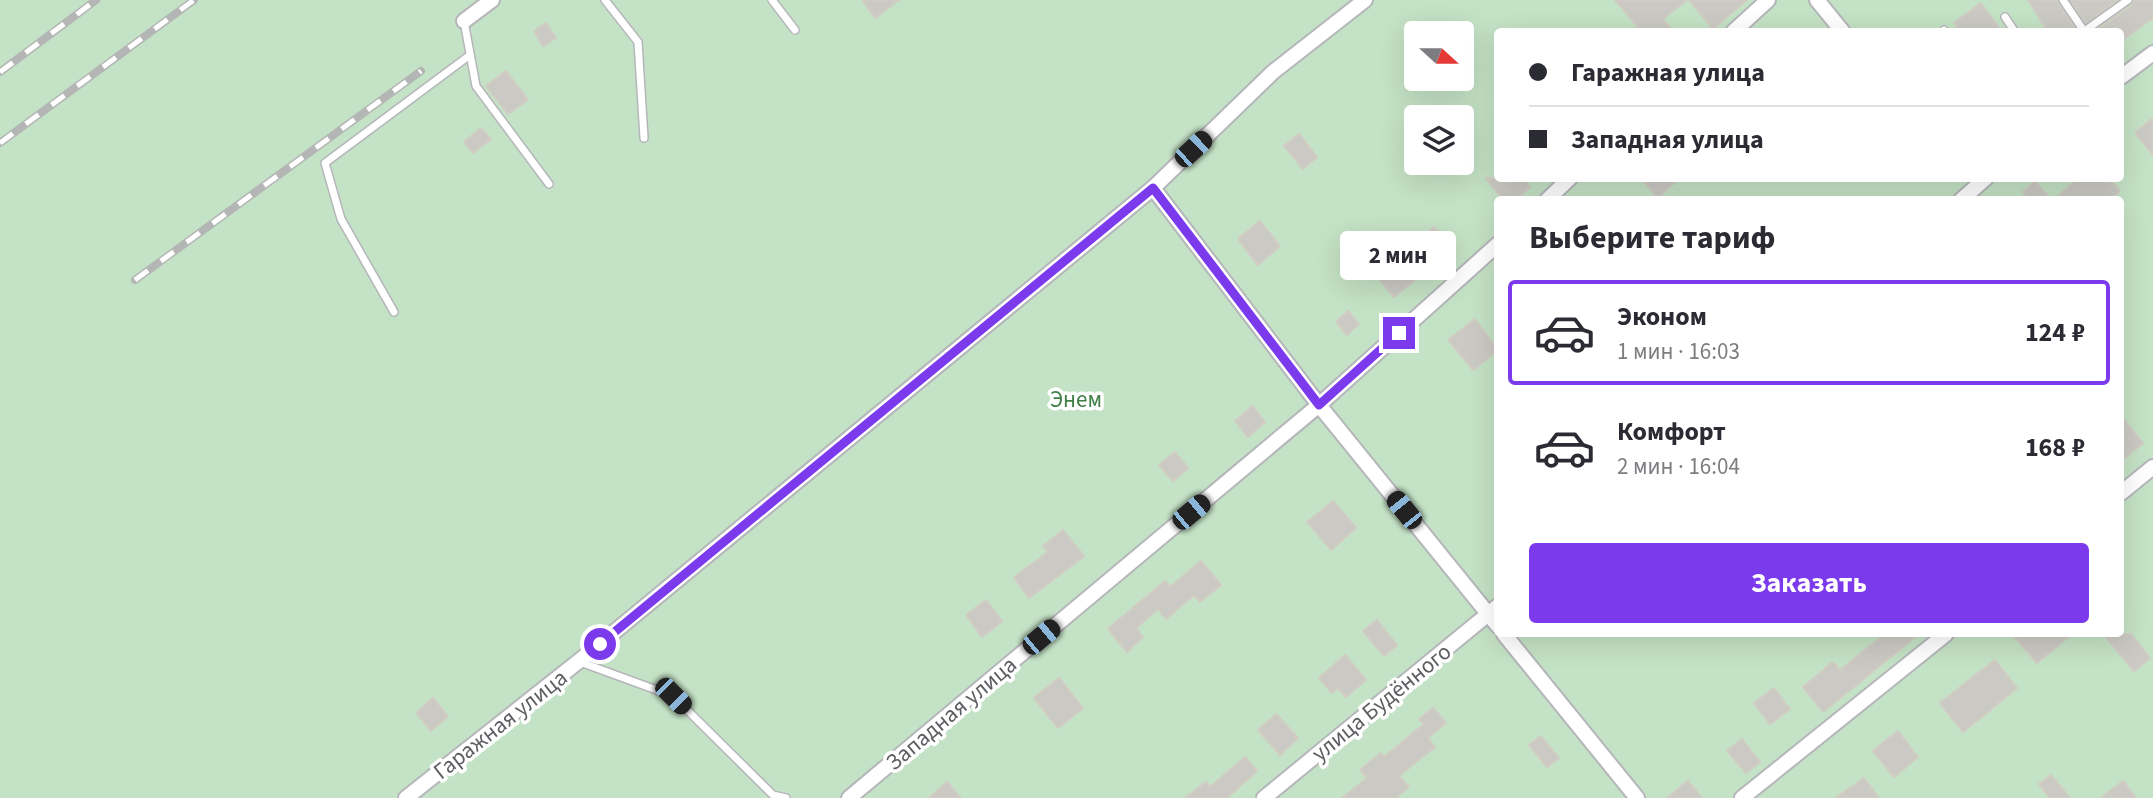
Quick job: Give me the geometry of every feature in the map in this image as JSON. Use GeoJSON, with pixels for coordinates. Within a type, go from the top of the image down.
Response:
{"type":"FeatureCollection","features":[{"type":"Feature","properties":{"kind":"street"},"geometry":{"type":"LineString","coordinates":[[464,22],[492,0]]}},
{"type":"Feature","properties":{"kind":"street","name":"Гаражная улица"},"geometry":{"type":"LineString","coordinates":[[406,798],[579,662],[1153,188],[1273,72],[1365,0]]}},
{"type":"Feature","properties":{"kind":"street"},"geometry":{"type":"LineString","coordinates":[[1737,28],[1768,0]]}},
{"type":"Feature","properties":{"kind":"street"},"geometry":{"type":"LineString","coordinates":[[1817,0],[1840,28]]}},
{"type":"Feature","properties":{"kind":"street"},"geometry":{"type":"LineString","coordinates":[[2124,75],[2153,53]]}},
{"type":"Feature","properties":{"kind":"street"},"geometry":{"type":"LineString","coordinates":[[1551,196],[1566,182]]}},
{"type":"Feature","properties":{"kind":"street"},"geometry":{"type":"LineString","coordinates":[[1153,188],[1319,405],[1494,614]]}},
{"type":"Feature","properties":{"kind":"street","name":"Западная улица"},"geometry":{"type":"LineString","coordinates":[[849,798],[1319,405],[1494,248]]}},
{"type":"Feature","properties":{"kind":"street"},"geometry":{"type":"LineString","coordinates":[[2124,491],[2153,467]]}},
{"type":"Feature","properties":{"kind":"street","name":"улица Будённого"},"geometry":{"type":"LineString","coordinates":[[1264,798],[1494,616]]}},
{"type":"Feature","properties":{"kind":"street"},"geometry":{"type":"LineString","coordinates":[[1506,637],[1637,798]]}},
{"type":"Feature","properties":{"kind":"street"},"geometry":{"type":"LineString","coordinates":[[1742,798],[1942,637]]}},
{"type":"Feature","properties":{"kind":"lane"},"geometry":{"type":"LineString","coordinates":[[605,0],[638,42],[644,138]]}},
{"type":"Feature","properties":{"kind":"lane"},"geometry":{"type":"LineString","coordinates":[[772,0],[795,30]]}},
{"type":"Feature","properties":{"kind":"lane"},"geometry":{"type":"LineString","coordinates":[[2063,0],[2081,28]]}},
{"type":"Feature","properties":{"kind":"lane"},"geometry":{"type":"LineString","coordinates":[[2087,28],[2129,0]]}},
{"type":"Feature","properties":{"kind":"lane"},"geometry":{"type":"LineString","coordinates":[[2005,17],[2012,28]]}},
{"type":"Feature","properties":{"kind":"lane"},"geometry":{"type":"LineString","coordinates":[[464,22],[476,86],[549,184]]}},
{"type":"Feature","properties":{"kind":"lane"},"geometry":{"type":"LineString","coordinates":[[394,312],[341,219],[325,163],[470,55]]}},
{"type":"Feature","properties":{"kind":"lane"},"geometry":{"type":"LineString","coordinates":[[579,662],[673,696],[773,795],[786,798]]}},
{"type":"Feature","properties":{"kind":"green space","name":"Энем"},"geometry":{"type":"Polygon","coordinates":[[[0,0],[2153,0],[2153,798],[0,798],[0,0]]]}},
{"type":"Feature","properties":{"kind":"building"},"geometry":{"type":"Polygon","coordinates":[[[862,0],[899,0],[875,18],[862,0]]]}},
{"type":"Feature","properties":{"kind":"building"},"geometry":{"type":"Polygon","coordinates":[[[1615,0],[1687,0],[1663,19],[1671,28],[1639,28],[1615,0]]]}},
{"type":"Feature","properties":{"kind":"building"},"geometry":{"type":"Polygon","coordinates":[[[1689,0],[1747,0],[1714,28],[1689,0]]]}},
{"type":"Feature","properties":{"kind":"building"},"geometry":{"type":"Polygon","coordinates":[[[2028,0],[2057,0],[2074,28],[2046,28],[2028,0]]]}},
{"type":"Feature","properties":{"kind":"building"},"geometry":{"type":"Polygon","coordinates":[[[2070,0],[2117,0],[2086,23],[2070,0]]]}},
{"type":"Feature","properties":{"kind":"building"},"geometry":{"type":"Polygon","coordinates":[[[2134,0],[2153,0],[2153,18],[2124,39],[2124,28],[2100,28],[2132,5],[2134,0]]]}},
{"type":"Feature","properties":{"kind":"building"},"geometry":{"type":"Polygon","coordinates":[[[1981,3],[1999,28],[1958,28],[1954,23],[1981,3]]]}},
{"type":"Feature","properties":{"kind":"building"},"geometry":{"type":"Polygon","coordinates":[[[546,23],[556,38],[543,46],[534,31],[546,23]]]}},
{"type":"Feature","properties":{"kind":"building"},"geometry":{"type":"Polygon","coordinates":[[[506,71],[528,100],[508,114],[486,86],[506,71]]]}},
{"type":"Feature","properties":{"kind":"building"},"geometry":{"type":"Polygon","coordinates":[[[2153,118],[2153,155],[2135,133],[2153,118]]]}},
{"type":"Feature","properties":{"kind":"building"},"geometry":{"type":"Polygon","coordinates":[[[481,128],[491,139],[473,153],[464,142],[481,128]]]}},
{"type":"Feature","properties":{"kind":"building"},"geometry":{"type":"Polygon","coordinates":[[[1299,134],[1317,157],[1303,169],[1284,146],[1299,134]]]}},
{"type":"Feature","properties":{"kind":"building"},"geometry":{"type":"Polygon","coordinates":[[[1486,178],[1494,178],[1494,182],[1526,182],[1530,187],[1520,196],[1500,196],[1486,178]]]}},
{"type":"Feature","properties":{"kind":"building"},"geometry":{"type":"Polygon","coordinates":[[[1644,182],[1675,182],[1660,196],[1656,196],[1644,182]]]}},
{"type":"Feature","properties":{"kind":"building"},"geometry":{"type":"Polygon","coordinates":[[[2036,182],[2048,196],[2026,196],[2023,192],[2036,182]]]}},
{"type":"Feature","properties":{"kind":"building"},"geometry":{"type":"Polygon","coordinates":[[[2074,182],[2112,182],[2120,191],[2114,196],[2058,196],[2074,182]]]}},
{"type":"Feature","properties":{"kind":"building"},"geometry":{"type":"Polygon","coordinates":[[[1260,221],[1280,246],[1258,265],[1238,239],[1260,221]]]}},
{"type":"Feature","properties":{"kind":"building"},"geometry":{"type":"Polygon","coordinates":[[[1434,227],[1455,253],[1435,269],[1432,266],[1394,297],[1374,273],[1387,262],[1373,247],[1387,234],[1403,252],[1434,227]]]}},
{"type":"Feature","properties":{"kind":"building"},"geometry":{"type":"Polygon","coordinates":[[[1348,311],[1359,324],[1347,335],[1336,322],[1348,311]]]}},
{"type":"Feature","properties":{"kind":"building"},"geometry":{"type":"Polygon","coordinates":[[[1475,319],[1494,345],[1494,353],[1473,370],[1448,340],[1475,319]]]}},
{"type":"Feature","properties":{"kind":"building"},"geometry":{"type":"Polygon","coordinates":[[[1253,406],[1265,422],[1248,437],[1235,421],[1253,406]]]}},
{"type":"Feature","properties":{"kind":"building"},"geometry":{"type":"Polygon","coordinates":[[[2124,420],[2143,443],[2124,459],[2124,420]]]}},
{"type":"Feature","properties":{"kind":"building"},"geometry":{"type":"Polygon","coordinates":[[[1175,452],[1188,468],[1173,481],[1159,465],[1175,452]]]}},
{"type":"Feature","properties":{"kind":"building"},"geometry":{"type":"Polygon","coordinates":[[[1333,501],[1356,528],[1331,550],[1307,522],[1333,501]]]}},
{"type":"Feature","properties":{"kind":"building"},"geometry":{"type":"Polygon","coordinates":[[[1063,530],[1084,556],[1029,598],[1014,577],[1048,552],[1043,546],[1063,530]]]}},
{"type":"Feature","properties":{"kind":"building"},"geometry":{"type":"Polygon","coordinates":[[[1201,561],[1221,585],[1200,602],[1194,595],[1166,619],[1158,609],[1136,628],[1143,637],[1127,652],[1108,629],[1165,581],[1170,587],[1201,561]]]}},
{"type":"Feature","properties":{"kind":"building"},"geometry":{"type":"Polygon","coordinates":[[[986,600],[1002,621],[982,637],[966,615],[986,600]]]}},
{"type":"Feature","properties":{"kind":"building"},"geometry":{"type":"Polygon","coordinates":[[[1377,620],[1397,645],[1384,656],[1363,631],[1377,620]]]}},
{"type":"Feature","properties":{"kind":"building"},"geometry":{"type":"Polygon","coordinates":[[[2124,634],[2131,634],[2150,658],[2134,671],[2106,637],[2124,637],[2124,634]]]}},
{"type":"Feature","properties":{"kind":"building"},"geometry":{"type":"Polygon","coordinates":[[[1881,637],[1915,637],[1823,712],[1803,687],[1833,662],[1840,670],[1881,637]]]}},
{"type":"Feature","properties":{"kind":"building"},"geometry":{"type":"Polygon","coordinates":[[[2015,637],[2068,637],[2037,663],[2015,637]]]}},
{"type":"Feature","properties":{"kind":"building"},"geometry":{"type":"Polygon","coordinates":[[[1345,655],[1366,680],[1346,697],[1338,688],[1332,693],[1319,678],[1345,655]]]}},
{"type":"Feature","properties":{"kind":"building"},"geometry":{"type":"Polygon","coordinates":[[[1995,660],[2017,688],[1963,732],[1940,703],[1995,660]]]}},
{"type":"Feature","properties":{"kind":"building"},"geometry":{"type":"Polygon","coordinates":[[[1059,678],[1083,708],[1058,728],[1034,698],[1059,678]]]}},
{"type":"Feature","properties":{"kind":"building"},"geometry":{"type":"Polygon","coordinates":[[[1774,688],[1790,709],[1770,724],[1754,703],[1774,688]]]}},
{"type":"Feature","properties":{"kind":"building"},"geometry":{"type":"Polygon","coordinates":[[[433,698],[448,716],[431,731],[416,713],[433,698]]]}},
{"type":"Feature","properties":{"kind":"building"},"geometry":{"type":"Polygon","coordinates":[[[1433,708],[1446,723],[1428,738],[1435,747],[1399,776],[1409,787],[1396,798],[1342,798],[1367,778],[1360,770],[1381,753],[1384,757],[1424,724],[1419,719],[1433,708]]]}},
{"type":"Feature","properties":{"kind":"building"},"geometry":{"type":"Polygon","coordinates":[[[1276,714],[1298,738],[1280,755],[1258,730],[1276,714]]]}},
{"type":"Feature","properties":{"kind":"building"},"geometry":{"type":"Polygon","coordinates":[[[1898,731],[1918,757],[1894,777],[1873,751],[1898,731]]]}},
{"type":"Feature","properties":{"kind":"building"},"geometry":{"type":"Polygon","coordinates":[[[1541,736],[1559,758],[1547,767],[1529,745],[1541,736]]]}},
{"type":"Feature","properties":{"kind":"building"},"geometry":{"type":"Polygon","coordinates":[[[1742,739],[1760,762],[1746,773],[1727,751],[1742,739]]]}},
{"type":"Feature","properties":{"kind":"building"},"geometry":{"type":"Polygon","coordinates":[[[1245,757],[1257,771],[1227,798],[1185,798],[1206,782],[1210,787],[1245,757]]]}},
{"type":"Feature","properties":{"kind":"building"},"geometry":{"type":"Polygon","coordinates":[[[2051,775],[2070,798],[2050,798],[2039,784],[2051,775]]]}},
{"type":"Feature","properties":{"kind":"building"},"geometry":{"type":"Polygon","coordinates":[[[1864,778],[1879,798],[1836,798],[1864,778]]]}},
{"type":"Feature","properties":{"kind":"building"},"geometry":{"type":"Polygon","coordinates":[[[1688,781],[1702,798],[1667,798],[1688,781]]]}},
{"type":"Feature","properties":{"kind":"building"},"geometry":{"type":"Polygon","coordinates":[[[2123,781],[2136,798],[2101,798],[2123,781]]]}},
{"type":"Feature","properties":{"kind":"building"},"geometry":{"type":"Polygon","coordinates":[[[947,782],[961,798],[929,798],[947,782]]]}},
{"type":"Feature","properties":{"kind":"railway"},"geometry":{"type":"LineString","coordinates":[[0,72],[96,0]]}},
{"type":"Feature","properties":{"kind":"railway"},"geometry":{"type":"LineString","coordinates":[[0,143],[194,0]]}},
{"type":"Feature","properties":{"kind":"railway"},"geometry":{"type":"LineString","coordinates":[[135,280],[421,71]]}},
{"type":"Feature","properties":{"kind":"route"},"geometry":{"type":"LineString","coordinates":[[600,644],[1153,188],[1319,405],[1399,333]]}}]}
